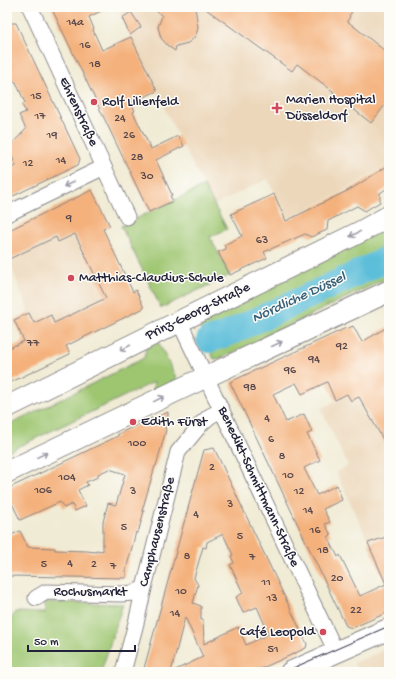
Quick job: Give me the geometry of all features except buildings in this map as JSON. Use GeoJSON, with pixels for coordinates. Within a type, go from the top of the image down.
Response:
{"type":"FeatureCollection","features":[{"type":"Feature","properties":{"kind":"main road","name":"Prinz-Georg-Straße"},"geometry":{"type":"LineString","coordinates":[[7,407],[362,231],[389,216]]}},
{"type":"Feature","properties":{"kind":"main road"},"geometry":{"type":"LineString","coordinates":[[7,472],[389,291]]}},
{"type":"Feature","properties":{"kind":"main road"},"geometry":{"type":"LineString","coordinates":[[291,672],[389,629]]}},
{"type":"Feature","properties":{"kind":"street","name":"Ehrenstraße"},"geometry":{"type":"LineString","coordinates":[[30,7],[127,217]]}},
{"type":"Feature","properties":{"kind":"street"},"geometry":{"type":"LineString","coordinates":[[7,214],[104,167]]}},
{"type":"Feature","properties":{"kind":"street","name":"Benedikt-Schmittmann-Straße"},"geometry":{"type":"LineString","coordinates":[[179,321],[336,652]]}},
{"type":"Feature","properties":{"kind":"street","name":"Camphausenstraße"},"geometry":{"type":"LineString","coordinates":[[123,672],[178,452],[202,423],[210,416],[222,410]]}},
{"type":"Feature","properties":{"kind":"street","name":"Rochusmarkt"},"geometry":{"type":"LineString","coordinates":[[36,598],[46,592],[121,594],[133,593],[144,588]]}},
{"type":"Feature","properties":{"kind":"shaded area","name":"Marien Hospital Düsseldorf"},"geometry":{"type":"Polygon","coordinates":[[[117,7],[389,7],[389,164],[342,192],[287,219],[268,179],[214,205],[227,229],[210,237],[230,275],[161,308],[121,226],[204,186],[173,126],[117,7]]]}},
{"type":"Feature","properties":{"kind":"shaded area","name":"Matthias-Claudius-Schule"},"geometry":{"type":"Polygon","coordinates":[[[92,190],[110,226],[103,230],[133,292],[136,290],[144,308],[66,346],[70,354],[53,363],[29,313],[8,259],[7,231],[92,190]]]}},
{"type":"Feature","properties":{"kind":"shaded area"},"geometry":{"type":"Polygon","coordinates":[[[389,370],[389,533],[369,542],[336,472],[348,466],[321,409],[389,370]]]}},
{"type":"Feature","properties":{"kind":"shaded area"},"geometry":{"type":"Polygon","coordinates":[[[389,648],[389,672],[358,672],[354,663],[389,648]]]}},
{"type":"Feature","properties":{"kind":"green space","name":"Matthias-Claudius-Schule"},"geometry":{"type":"Polygon","coordinates":[[[204,186],[227,229],[210,237],[230,275],[161,308],[121,226],[204,186]]]}},
{"type":"Feature","properties":{"kind":"green space"},"geometry":{"type":"Polygon","coordinates":[[[389,223],[389,277],[222,358],[214,359],[196,318],[389,223]]]}},
{"type":"Feature","properties":{"kind":"green space"},"geometry":{"type":"Polygon","coordinates":[[[157,339],[178,382],[153,394],[154,382],[7,452],[7,426],[144,358],[147,344],[157,339]]]}},
{"type":"Feature","properties":{"kind":"green space"},"geometry":{"type":"Polygon","coordinates":[[[45,602],[123,604],[101,672],[7,672],[7,626],[15,612],[45,613],[45,602]]]}},
{"type":"Feature","properties":{"kind":"waterway","name":"Nördliche Düssel"},"geometry":{"type":"LineString","coordinates":[[209,340],[227,334],[389,257]]}},
{"type":"Feature","properties":{"kind":"tram line"},"geometry":{"type":"LineString","coordinates":[[284,672],[389,626]]}},
{"type":"Feature","properties":{"kind":"place","name":"Rolf Lilienfeld"},"geometry":{"type":"Point","coordinates":[94,102]}},
{"type":"Feature","properties":{"kind":"place","name":"Marien Hospital Düsseldorf"},"geometry":{"type":"Point","coordinates":[277,108]}},
{"type":"Feature","properties":{"kind":"place","name":"Matthias-Claudius-Schule"},"geometry":{"type":"Point","coordinates":[71,278]}},
{"type":"Feature","properties":{"kind":"place","name":"Edith Fürst"},"geometry":{"type":"Point","coordinates":[133,422]}},
{"type":"Feature","properties":{"kind":"place","name":"Café Leopold"},"geometry":{"type":"Point","coordinates":[323,632]}}]}
